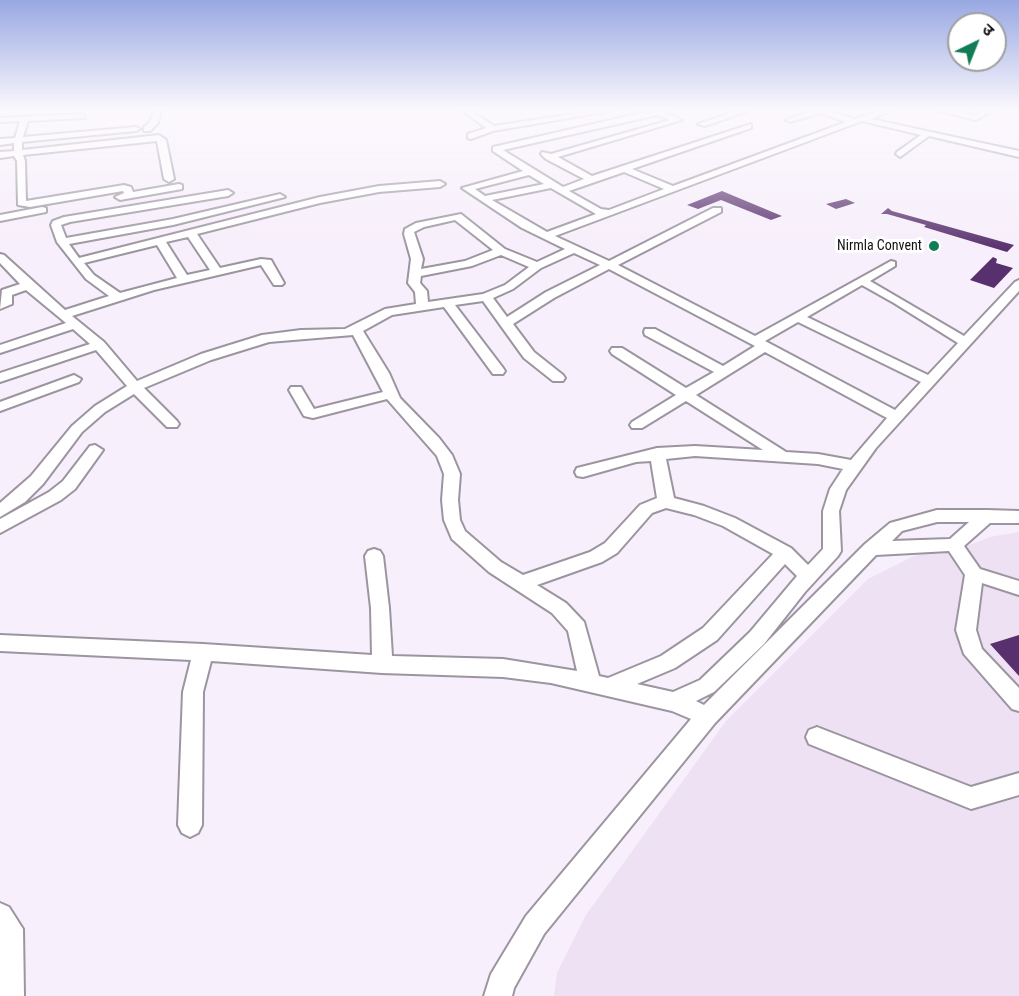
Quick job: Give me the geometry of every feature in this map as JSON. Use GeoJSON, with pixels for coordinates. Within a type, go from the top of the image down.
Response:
{"type":"FeatureCollection","features":[{"type":"Feature","properties":{"kind":"street"},"geometry":{"type":"LineString","coordinates":[[19,157],[21,201],[25,204],[124,188],[128,189],[129,196]]}},
{"type":"Feature","properties":{"kind":"street"},"geometry":{"type":"LineString","coordinates":[[166,157],[170,179]]}},
{"type":"Feature","properties":{"kind":"street"},"geometry":{"type":"LineString","coordinates":[[509,157],[599,212],[610,213]]}},
{"type":"Feature","properties":{"kind":"street"},"geometry":{"type":"LineString","coordinates":[[550,157],[592,180]]}},
{"type":"Feature","properties":{"kind":"street"},"geometry":{"type":"LineString","coordinates":[[483,199],[557,188],[592,180],[658,157]]}},
{"type":"Feature","properties":{"kind":"street"},"geometry":{"type":"LineString","coordinates":[[545,236],[759,157]]}},
{"type":"Feature","properties":{"kind":"street"},"geometry":{"type":"LineString","coordinates":[[625,169],[674,190]]}},
{"type":"Feature","properties":{"kind":"street"},"geometry":{"type":"LineString","coordinates":[[531,172],[467,188],[545,236],[687,304],[896,417]]}},
{"type":"Feature","properties":{"kind":"street"},"geometry":{"type":"LineString","coordinates":[[75,262],[348,194],[440,184]]}},
{"type":"Feature","properties":{"kind":"street"},"geometry":{"type":"LineString","coordinates":[[0,218],[179,187]]}},
{"type":"Feature","properties":{"kind":"street"},"geometry":{"type":"LineString","coordinates":[[117,297],[90,277],[75,262],[62,242],[56,225],[61,220],[228,193]]}},
{"type":"Feature","properties":{"kind":"street"},"geometry":{"type":"LineString","coordinates":[[62,242],[173,222],[280,196]]}},
{"type":"Feature","properties":{"kind":"street"},"geometry":{"type":"LineString","coordinates":[[505,324],[550,295],[717,210]]}},
{"type":"Feature","properties":{"kind":"street"},"geometry":{"type":"LineString","coordinates":[[422,306],[420,291],[414,283],[417,259],[410,231],[420,225],[449,217],[460,218],[501,251],[537,266]]}},
{"type":"Feature","properties":{"kind":"street"},"geometry":{"type":"LineString","coordinates":[[190,232],[217,272]]}},
{"type":"Feature","properties":{"kind":"street"},"geometry":{"type":"LineString","coordinates":[[159,240],[184,279]]}},
{"type":"Feature","properties":{"kind":"street"},"geometry":{"type":"LineString","coordinates":[[0,511],[19,498],[37,480],[77,429],[100,409],[135,387],[206,357],[267,338],[356,330],[380,315],[422,306],[486,297],[509,287],[537,266],[573,249]]}},
{"type":"Feature","properties":{"kind":"street"},"geometry":{"type":"LineString","coordinates":[[415,274],[459,266],[501,251]]}},
{"type":"Feature","properties":{"kind":"street"},"geometry":{"type":"LineString","coordinates":[[0,256],[28,285],[99,345],[135,387],[172,424]]}},
{"type":"Feature","properties":{"kind":"street"},"geometry":{"type":"LineString","coordinates":[[64,314],[184,279],[265,262],[278,283]]}},
{"type":"Feature","properties":{"kind":"street"},"geometry":{"type":"LineString","coordinates":[[638,424],[723,371],[797,317],[891,264]]}},
{"type":"Feature","properties":{"kind":"street"},"geometry":{"type":"LineString","coordinates":[[862,281],[898,300],[966,342]]}},
{"type":"Feature","properties":{"kind":"street"},"geometry":{"type":"LineString","coordinates":[[0,305],[8,301],[6,293],[28,285]]}},
{"type":"Feature","properties":{"kind":"street"},"geometry":{"type":"LineString","coordinates":[[674,702],[707,686],[757,638],[808,576],[832,551],[831,511],[838,489],[854,466],[896,417],[1017,289]]}},
{"type":"Feature","properties":{"kind":"street"},"geometry":{"type":"LineString","coordinates":[[486,297],[529,355],[558,378]]}},
{"type":"Feature","properties":{"kind":"street"},"geometry":{"type":"LineString","coordinates":[[447,303],[498,371]]}},
{"type":"Feature","properties":{"kind":"street"},"geometry":{"type":"LineString","coordinates":[[797,317],[931,382]]}},
{"type":"Feature","properties":{"kind":"street"},"geometry":{"type":"LineString","coordinates":[[0,349],[76,324]]}},
{"type":"Feature","properties":{"kind":"street"},"geometry":{"type":"LineString","coordinates":[[356,330],[382,373],[391,394],[444,455],[452,474],[452,520],[458,535],[495,567],[559,609],[578,628],[599,685]]}},
{"type":"Feature","properties":{"kind":"street"},"geometry":{"type":"LineString","coordinates":[[650,332],[723,371]]}},
{"type":"Feature","properties":{"kind":"street"},"geometry":{"type":"LineString","coordinates":[[0,378],[99,345]]}},
{"type":"Feature","properties":{"kind":"street"},"geometry":{"type":"LineString","coordinates":[[617,351],[687,393],[783,456]]}},
{"type":"Feature","properties":{"kind":"street"},"geometry":{"type":"LineString","coordinates":[[0,407],[74,378]]}},
{"type":"Feature","properties":{"kind":"street"},"geometry":{"type":"LineString","coordinates":[[296,390],[309,413],[313,414],[391,394]]}},
{"type":"Feature","properties":{"kind":"street"},"geometry":{"type":"LineString","coordinates":[[0,527],[55,496],[69,485],[95,450]]}},
{"type":"Feature","properties":{"kind":"street"},"geometry":{"type":"LineString","coordinates":[[583,472],[657,453],[728,452],[818,459],[854,466]]}},
{"type":"Feature","properties":{"kind":"street"},"geometry":{"type":"LineString","coordinates":[[657,453],[666,502]]}},
{"type":"Feature","properties":{"kind":"street"},"geometry":{"type":"LineString","coordinates":[[522,584],[596,557],[610,548],[646,509],[666,502],[698,510],[729,522],[785,553],[808,576]]}},
{"type":"Feature","properties":{"kind":"street"},"geometry":{"type":"LineString","coordinates":[[498,996],[501,984],[534,925],[707,716],[871,549],[896,527],[909,522],[937,516],[1019,517]]}},
{"type":"Feature","properties":{"kind":"street"},"geometry":{"type":"LineString","coordinates":[[871,549],[954,545],[987,516]]}},
{"type":"Feature","properties":{"kind":"street"},"geometry":{"type":"LineString","coordinates":[[954,545],[974,574],[1019,588]]}},
{"type":"Feature","properties":{"kind":"street"},"geometry":{"type":"LineString","coordinates":[[599,685],[668,662],[710,634],[785,553]]}},
{"type":"Feature","properties":{"kind":"street"},"geometry":{"type":"LineString","coordinates":[[374,556],[380,608],[382,664]]}},
{"type":"Feature","properties":{"kind":"street"},"geometry":{"type":"LineString","coordinates":[[974,574],[966,630],[971,646],[974,654],[1019,702]]}},
{"type":"Feature","properties":{"kind":"street"},"geometry":{"type":"LineString","coordinates":[[0,643],[203,652],[382,664],[503,668],[551,674],[674,702],[707,716]]}},
{"type":"Feature","properties":{"kind":"street"},"geometry":{"type":"LineString","coordinates":[[189,825],[193,692],[203,652]]}},
{"type":"Feature","properties":{"kind":"street"},"geometry":{"type":"LineString","coordinates":[[818,737],[971,798],[1019,784]]}},
{"type":"Feature","properties":{"kind":"street"},"geometry":{"type":"LineString","coordinates":[[0,916],[10,929],[10,996]]}},
{"type":"Feature","properties":{"kind":"shaded area"},"geometry":{"type":"Polygon","coordinates":[[[1019,532],[1019,996],[554,996],[557,973],[586,915],[726,721],[868,579],[914,556],[967,546],[990,537],[1019,532]]]}},
{"type":"Feature","properties":{"kind":"building"},"geometry":{"type":"Polygon","coordinates":[[[722,191],[782,216],[771,220],[721,200],[698,209],[687,205],[722,191]]]}},
{"type":"Feature","properties":{"kind":"building"},"geometry":{"type":"Polygon","coordinates":[[[846,199],[855,203],[836,209],[826,204],[846,199]]]}},
{"type":"Feature","properties":{"kind":"building"},"geometry":{"type":"Polygon","coordinates":[[[888,208],[1014,245],[1007,252],[924,227],[926,225],[881,214],[888,208]]]}},
{"type":"Feature","properties":{"kind":"building"},"geometry":{"type":"Polygon","coordinates":[[[993,257],[997,259],[996,263],[1013,268],[994,288],[970,280],[993,257]]]}},
{"type":"Feature","properties":{"kind":"building"},"geometry":{"type":"Polygon","coordinates":[[[1019,635],[1019,676],[990,644],[1019,635]]]}},
{"type":"Feature","properties":{"kind":"place","name":"Nirmla Convent"},"geometry":{"type":"Point","coordinates":[934,246]}}]}
